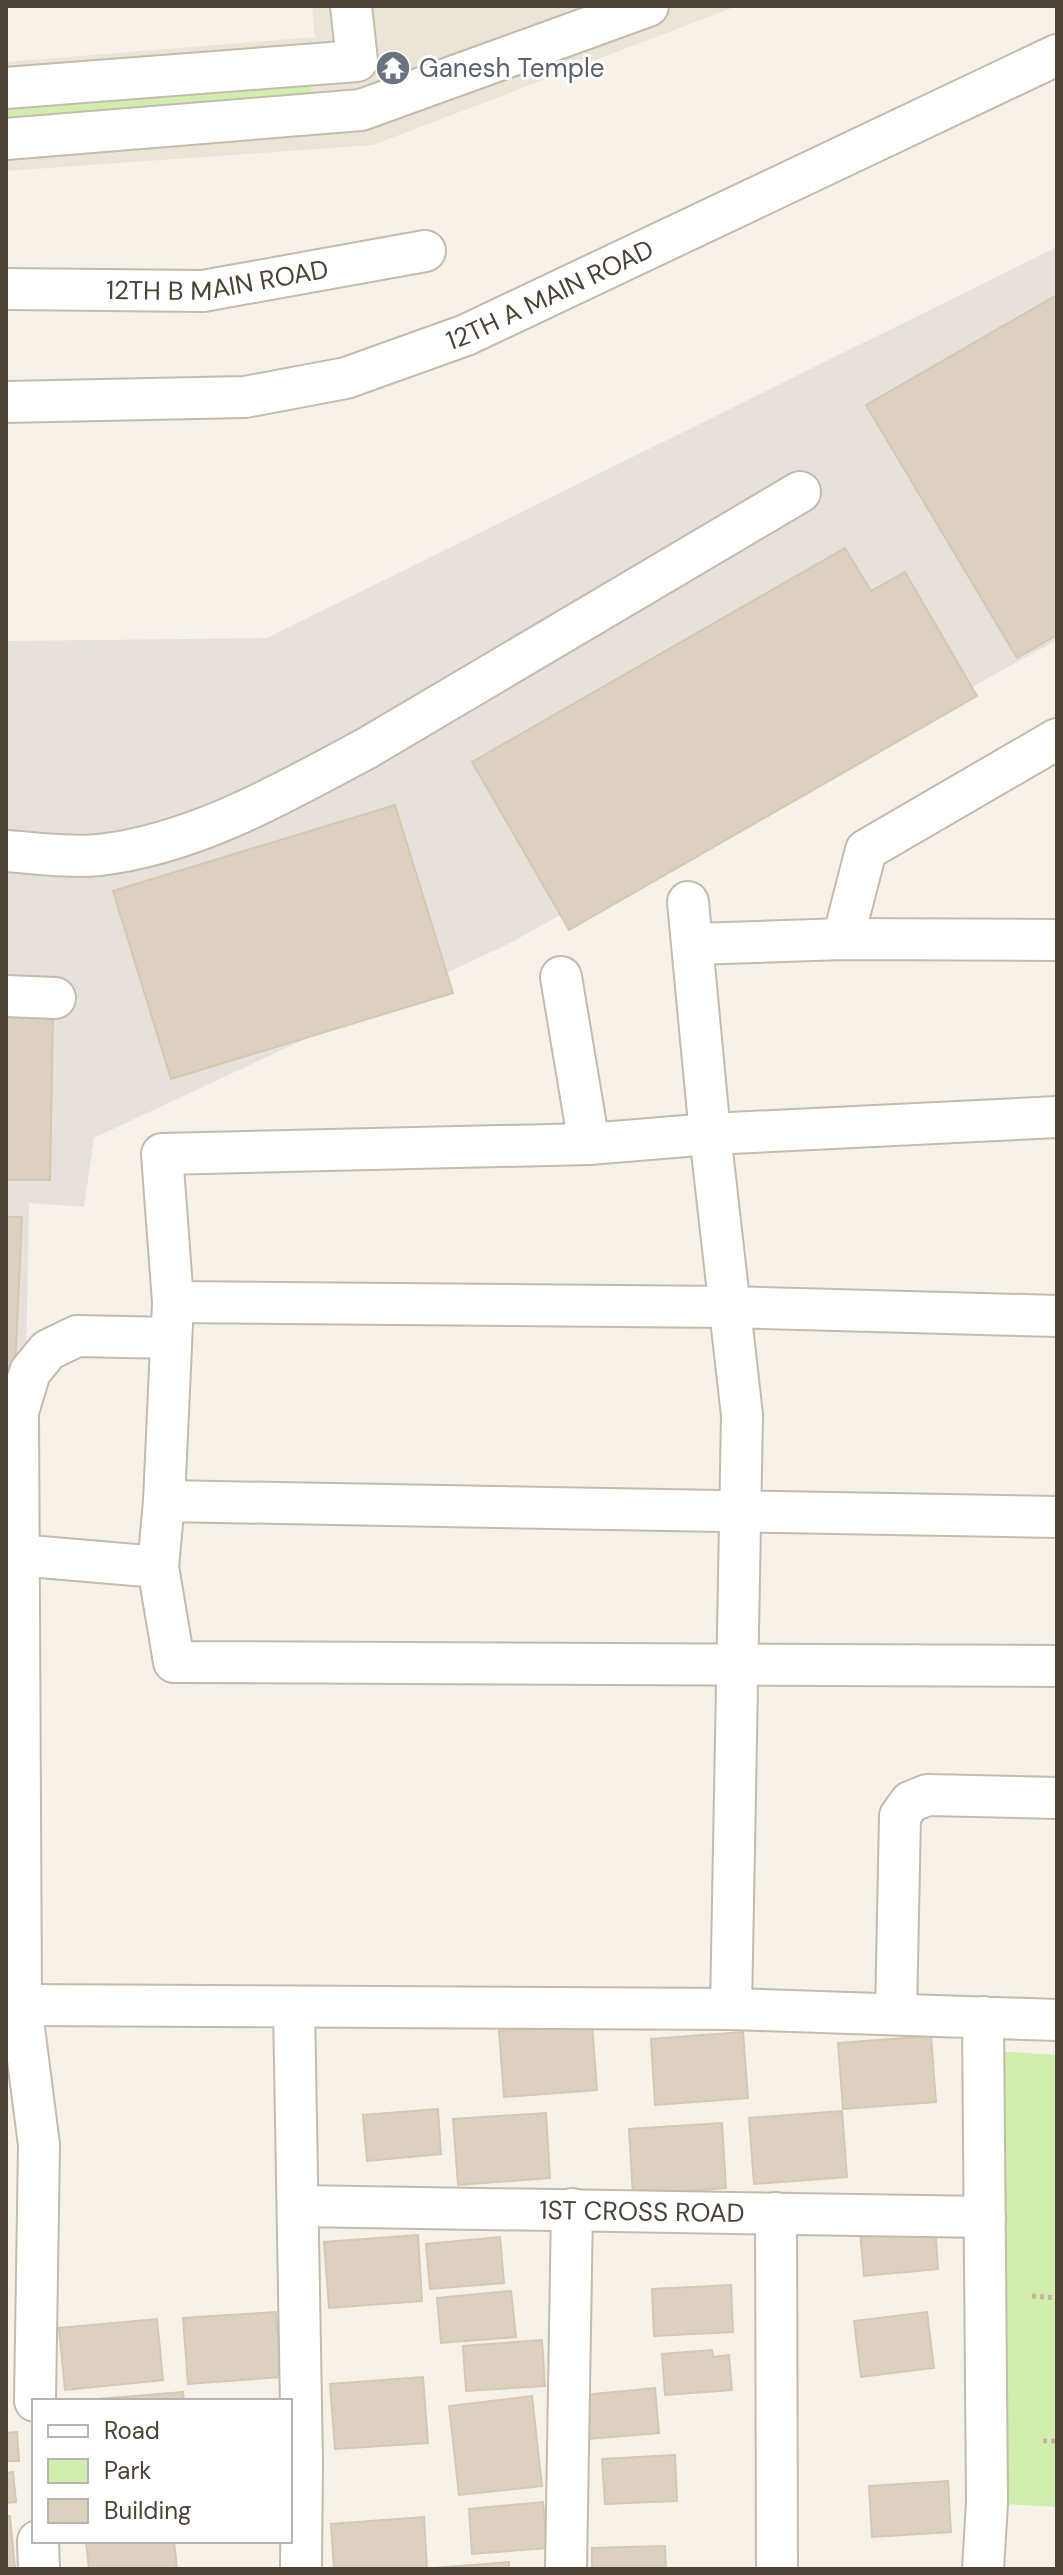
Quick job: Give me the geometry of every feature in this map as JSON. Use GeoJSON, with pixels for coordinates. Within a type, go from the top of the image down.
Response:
{"type":"FeatureCollection","features":[{"type":"Feature","properties":{"kind":"street"},"geometry":{"type":"LineString","coordinates":[[351,6],[361,110]]}},
{"type":"Feature","properties":{"kind":"street"},"geometry":{"type":"LineString","coordinates":[[6,139],[361,110],[648,6]]}},
{"type":"Feature","properties":{"kind":"street","name":"12TH A MAIN ROAD"},"geometry":{"type":"LineString","coordinates":[[6,402],[245,397],[346,378],[466,335],[1057,55]]}},
{"type":"Feature","properties":{"kind":"street"},"geometry":{"type":"LineString","coordinates":[[6,88],[357,61]]}},
{"type":"Feature","properties":{"kind":"street","name":"12TH B MAIN ROAD"},"geometry":{"type":"LineString","coordinates":[[6,289],[203,291],[425,251]]}},
{"type":"Feature","properties":{"kind":"street"},"geometry":{"type":"LineString","coordinates":[[6,851],[97,855],[168,840],[232,816],[367,748],[800,492]]}},
{"type":"Feature","properties":{"kind":"street"},"geometry":{"type":"LineString","coordinates":[[843,939],[866,850],[1057,739]]}},
{"type":"Feature","properties":{"kind":"street"},"geometry":{"type":"LineString","coordinates":[[688,902],[710,1134],[742,1415],[731,2009]]}},
{"type":"Feature","properties":{"kind":"street"},"geometry":{"type":"LineString","coordinates":[[694,944],[843,939],[1057,940]]}},
{"type":"Feature","properties":{"kind":"street"},"geometry":{"type":"LineString","coordinates":[[561,977],[589,1144]]}},
{"type":"Feature","properties":{"kind":"street"},"geometry":{"type":"LineString","coordinates":[[6,996],[55,998]]}},
{"type":"Feature","properties":{"kind":"street"},"geometry":{"type":"LineString","coordinates":[[1057,1117],[710,1134],[589,1144],[162,1154],[172,1320],[158,1567],[174,1662],[1057,1666]]}},
{"type":"Feature","properties":{"kind":"street"},"geometry":{"type":"LineString","coordinates":[[35,2399],[23,2145],[12,1555],[18,1412],[30,1372],[48,1350],[77,1336],[172,1320],[729,1307],[1057,1316]]}},
{"type":"Feature","properties":{"kind":"street"},"geometry":{"type":"LineString","coordinates":[[164,1501],[1057,1517]]}},
{"type":"Feature","properties":{"kind":"street"},"geometry":{"type":"LineString","coordinates":[[12,1555],[158,1567]]}},
{"type":"Feature","properties":{"kind":"street"},"geometry":{"type":"LineString","coordinates":[[896,2014],[900,1816],[910,1802],[927,1795],[1057,1798]]}},
{"type":"Feature","properties":{"kind":"street"},"geometry":{"type":"LineString","coordinates":[[21,2005],[731,2009],[1057,2020]]}},
{"type":"Feature","properties":{"kind":"street"},"geometry":{"type":"LineString","coordinates":[[294,2007],[301,2569]]}},
{"type":"Feature","properties":{"kind":"street"},"geometry":{"type":"LineString","coordinates":[[983,2017],[987,2503],[983,2569]]}},
{"type":"Feature","properties":{"kind":"street","name":"1ST CROSS ROAD"},"geometry":{"type":"LineString","coordinates":[[298,2206],[985,2217]]}},
{"type":"Feature","properties":{"kind":"street"},"geometry":{"type":"LineString","coordinates":[[566,2569],[572,2209]]}},
{"type":"Feature","properties":{"kind":"street"},"geometry":{"type":"LineString","coordinates":[[776,2213],[777,2569]]}},
{"type":"Feature","properties":{"kind":"street"},"geometry":{"type":"LineString","coordinates":[[6,2411],[32,2409]]}},
{"type":"Feature","properties":{"kind":"street"},"geometry":{"type":"LineString","coordinates":[[38,2543],[39,2569]]}},
{"type":"Feature","properties":{"kind":"path"},"geometry":{"type":"LineString","coordinates":[[1032,2296],[1057,2298]]}},
{"type":"Feature","properties":{"kind":"path"},"geometry":{"type":"LineString","coordinates":[[1043,2441],[1057,2441]]}},
{"type":"Feature","properties":{"kind":"shaded area"},"geometry":{"type":"Polygon","coordinates":[[[312,6],[737,6],[373,145],[6,171],[6,62],[315,37],[312,6]]]}},
{"type":"Feature","properties":{"kind":"shaded area"},"geometry":{"type":"Polygon","coordinates":[[[1057,247],[1057,640],[510,943],[94,1138],[84,1207],[29,1203],[23,1530],[6,1529],[6,641],[267,638],[1057,247]]]}},
{"type":"Feature","properties":{"kind":"green space"},"geometry":{"type":"Polygon","coordinates":[[[308,83],[310,94],[6,121],[6,109],[308,83]]]}},
{"type":"Feature","properties":{"kind":"green space"},"geometry":{"type":"Polygon","coordinates":[[[995,2051],[1057,2055],[1057,2507],[987,2503],[995,2051]]]}},
{"type":"Feature","properties":{"kind":"building"},"geometry":{"type":"Polygon","coordinates":[[[1057,295],[1057,635],[1017,658],[866,405],[1057,295]]]}},
{"type":"Feature","properties":{"kind":"building"},"geometry":{"type":"Polygon","coordinates":[[[845,548],[871,591],[905,572],[977,696],[569,930],[472,762],[845,548]]]}},
{"type":"Feature","properties":{"kind":"building"},"geometry":{"type":"Polygon","coordinates":[[[395,805],[453,993],[171,1079],[113,891],[395,805]]]}},
{"type":"Feature","properties":{"kind":"building"},"geometry":{"type":"Polygon","coordinates":[[[6,1013],[53,1014],[50,1180],[6,1180],[6,1013]]]}},
{"type":"Feature","properties":{"kind":"building"},"geometry":{"type":"Polygon","coordinates":[[[6,1217],[22,1217],[8,1518],[6,1518],[6,1217]]]}},
{"type":"Feature","properties":{"kind":"building"},"geometry":{"type":"Polygon","coordinates":[[[592,2024],[597,2090],[504,2097],[499,2031],[592,2024]]]}},
{"type":"Feature","properties":{"kind":"building"},"geometry":{"type":"Polygon","coordinates":[[[743,2032],[748,2098],[655,2105],[651,2039],[743,2032]]]}},
{"type":"Feature","properties":{"kind":"building"},"geometry":{"type":"Polygon","coordinates":[[[931,2036],[936,2102],[843,2109],[838,2043],[931,2036]]]}},
{"type":"Feature","properties":{"kind":"building"},"geometry":{"type":"Polygon","coordinates":[[[438,2109],[441,2154],[367,2161],[363,2115],[438,2109]]]}},
{"type":"Feature","properties":{"kind":"building"},"geometry":{"type":"Polygon","coordinates":[[[842,2111],[847,2177],[754,2184],[749,2118],[842,2111]]]}},
{"type":"Feature","properties":{"kind":"building"},"geometry":{"type":"Polygon","coordinates":[[[546,2113],[550,2178],[458,2185],[453,2119],[546,2113]]]}},
{"type":"Feature","properties":{"kind":"building"},"geometry":{"type":"Polygon","coordinates":[[[722,2123],[726,2188],[633,2195],[629,2129],[722,2123]]]}},
{"type":"Feature","properties":{"kind":"building"},"geometry":{"type":"Polygon","coordinates":[[[935,2224],[938,2269],[864,2276],[860,2230],[935,2224]]]}},
{"type":"Feature","properties":{"kind":"building"},"geometry":{"type":"Polygon","coordinates":[[[418,2235],[422,2301],[329,2308],[324,2242],[418,2235]]]}},
{"type":"Feature","properties":{"kind":"building"},"geometry":{"type":"Polygon","coordinates":[[[500,2237],[504,2283],[430,2289],[426,2244],[500,2237]]]}},
{"type":"Feature","properties":{"kind":"building"},"geometry":{"type":"Polygon","coordinates":[[[731,2285],[733,2332],[654,2336],[652,2289],[731,2285]]]}},
{"type":"Feature","properties":{"kind":"building"},"geometry":{"type":"Polygon","coordinates":[[[511,2291],[516,2337],[441,2343],[437,2298],[511,2291]]]}},
{"type":"Feature","properties":{"kind":"building"},"geometry":{"type":"Polygon","coordinates":[[[276,2312],[281,2377],[188,2384],[183,2318],[276,2312]]]}},
{"type":"Feature","properties":{"kind":"building"},"geometry":{"type":"Polygon","coordinates":[[[927,2312],[934,2368],[861,2377],[854,2321],[927,2312]]]}},
{"type":"Feature","properties":{"kind":"building"},"geometry":{"type":"Polygon","coordinates":[[[157,2319],[163,2380],[65,2390],[59,2328],[157,2319]]]}},
{"type":"Feature","properties":{"kind":"building"},"geometry":{"type":"Polygon","coordinates":[[[542,2340],[545,2386],[466,2391],[463,2346],[542,2340]]]}},
{"type":"Feature","properties":{"kind":"building"},"geometry":{"type":"Polygon","coordinates":[[[712,2350],[713,2357],[729,2355],[732,2390],[665,2395],[662,2354],[712,2350]]]}},
{"type":"Feature","properties":{"kind":"building"},"geometry":{"type":"Polygon","coordinates":[[[423,2377],[428,2443],[335,2449],[330,2384],[423,2377]]]}},
{"type":"Feature","properties":{"kind":"building"},"geometry":{"type":"Polygon","coordinates":[[[655,2388],[659,2433],[588,2439],[584,2395],[655,2388]]]}},
{"type":"Feature","properties":{"kind":"building"},"geometry":{"type":"Polygon","coordinates":[[[183,2392],[184,2399],[98,2399],[183,2392]]]}},
{"type":"Feature","properties":{"kind":"building"},"geometry":{"type":"Polygon","coordinates":[[[532,2396],[542,2486],[459,2495],[449,2406],[532,2396]]]}},
{"type":"Feature","properties":{"kind":"building"},"geometry":{"type":"Polygon","coordinates":[[[17,2432],[19,2461],[6,2461],[6,2433],[17,2432]]]}},
{"type":"Feature","properties":{"kind":"building"},"geometry":{"type":"Polygon","coordinates":[[[675,2455],[677,2501],[605,2504],[602,2459],[675,2455]]]}},
{"type":"Feature","properties":{"kind":"building"},"geometry":{"type":"Polygon","coordinates":[[[13,2472],[16,2502],[6,2503],[6,2473],[13,2472]]]}},
{"type":"Feature","properties":{"kind":"building"},"geometry":{"type":"Polygon","coordinates":[[[948,2481],[951,2532],[872,2537],[869,2486],[948,2481]]]}},
{"type":"Feature","properties":{"kind":"building"},"geometry":{"type":"Polygon","coordinates":[[[543,2502],[547,2548],[472,2554],[469,2509],[543,2502]]]}},
{"type":"Feature","properties":{"kind":"building"},"geometry":{"type":"Polygon","coordinates":[[[6,2516],[10,2516],[15,2569],[6,2569],[6,2516]]]}},
{"type":"Feature","properties":{"kind":"building"},"geometry":{"type":"Polygon","coordinates":[[[424,2517],[427,2569],[334,2569],[331,2524],[424,2517]]]}},
{"type":"Feature","properties":{"kind":"building"},"geometry":{"type":"Polygon","coordinates":[[[86,2543],[174,2543],[177,2569],[89,2569],[86,2543]]]}},
{"type":"Feature","properties":{"kind":"building"},"geometry":{"type":"Polygon","coordinates":[[[665,2546],[666,2569],[592,2569],[592,2548],[665,2546]]]}},
{"type":"Feature","properties":{"kind":"building"},"geometry":{"type":"Polygon","coordinates":[[[509,2562],[509,2569],[434,2568],[509,2562]]]}},
{"type":"Feature","properties":{"kind":"place","name":"Ganesh Temple"},"geometry":{"type":"Point","coordinates":[393,68]}}]}
